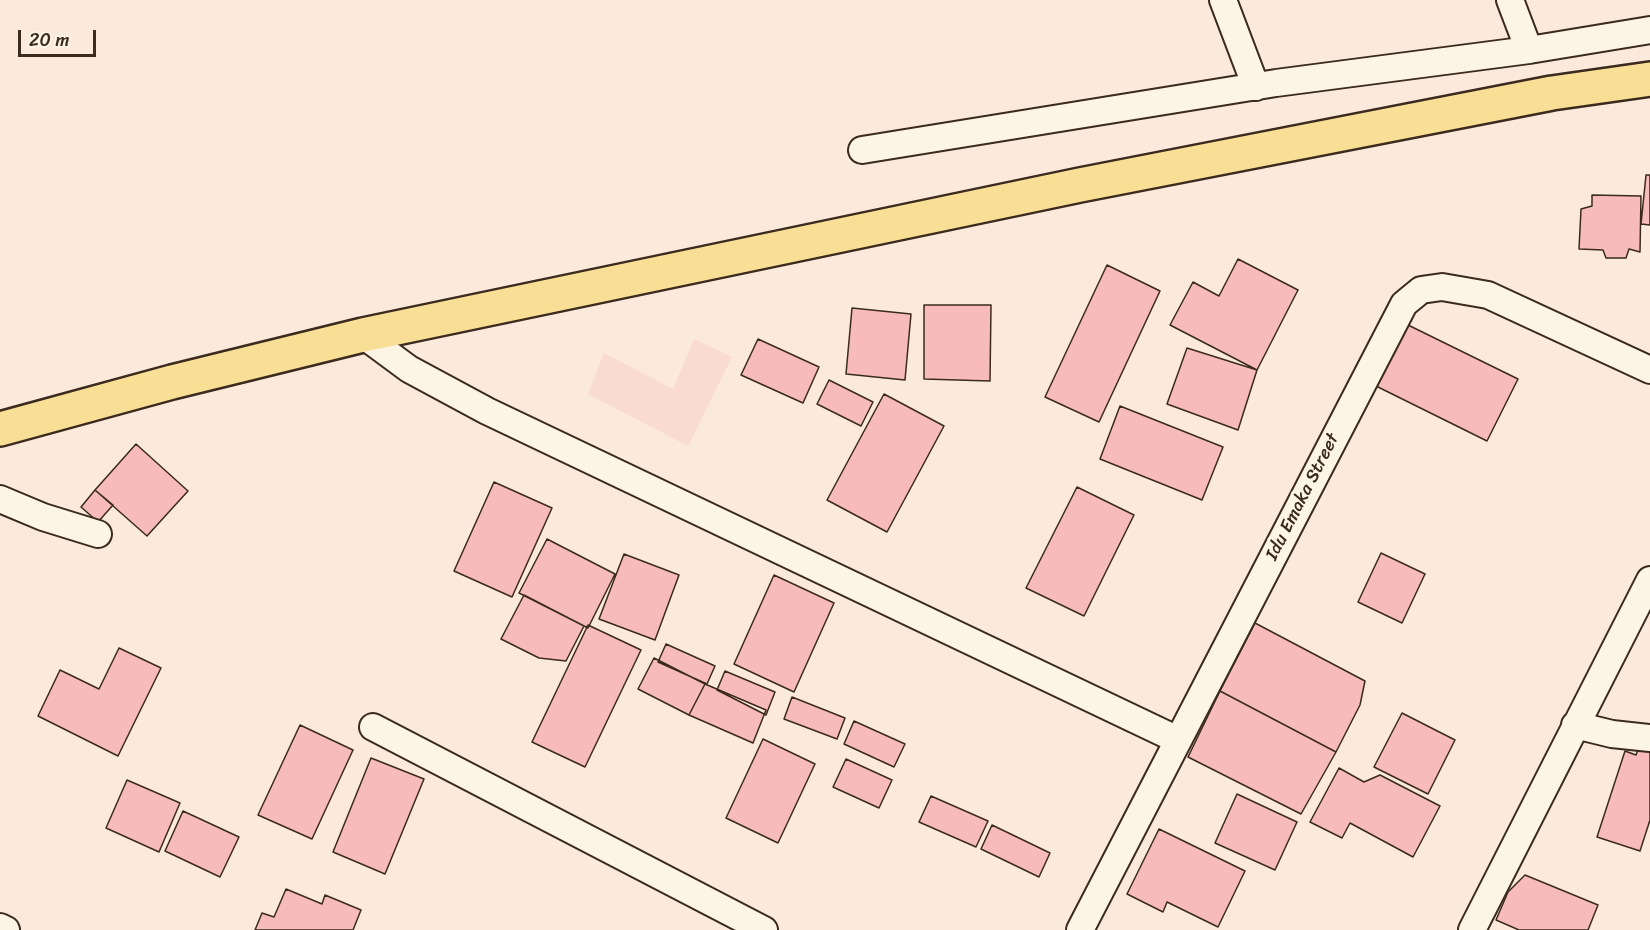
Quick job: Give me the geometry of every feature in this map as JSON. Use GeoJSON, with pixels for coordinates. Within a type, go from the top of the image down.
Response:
{"type":"FeatureCollection","features":[{"type":"Feature","properties":{"kind":"main road"},"geometry":{"type":"LineString","coordinates":[[0,429],[172,382],[363,335],[1080,185],[1552,93],[1650,79]]}},
{"type":"Feature","properties":{"kind":"street"},"geometry":{"type":"LineString","coordinates":[[1223,0],[1256,87]]}},
{"type":"Feature","properties":{"kind":"street"},"geometry":{"type":"LineString","coordinates":[[1510,0],[1529,50]]}},
{"type":"Feature","properties":{"kind":"street"},"geometry":{"type":"LineString","coordinates":[[862,150],[1256,87],[1529,50],[1650,30]]}},
{"type":"Feature","properties":{"kind":"street","name":"Idu Emaka Street"},"geometry":{"type":"LineString","coordinates":[[1080,930],[1391,325],[1404,304],[1421,290],[1442,287],[1488,295],[1650,370]]}},
{"type":"Feature","properties":{"kind":"street"},"geometry":{"type":"LineString","coordinates":[[363,335],[409,369],[487,411],[1178,740]]}},
{"type":"Feature","properties":{"kind":"street"},"geometry":{"type":"LineString","coordinates":[[0,499],[43,517],[98,534]]}},
{"type":"Feature","properties":{"kind":"street"},"geometry":{"type":"LineString","coordinates":[[1472,930],[1650,580]]}},
{"type":"Feature","properties":{"kind":"street"},"geometry":{"type":"LineString","coordinates":[[1575,725],[1612,734],[1650,738]]}},
{"type":"Feature","properties":{"kind":"street"},"geometry":{"type":"LineString","coordinates":[[374,727],[764,930]]}},
{"type":"Feature","properties":{"kind":"street"},"geometry":{"type":"LineString","coordinates":[[0,927],[6,930]]}},
{"type":"Feature","properties":{"kind":"shaded area"},"geometry":{"type":"Polygon","coordinates":[[[694,339],[732,357],[688,446],[588,394],[604,353],[673,389],[694,339]]]}},
{"type":"Feature","properties":{"kind":"building"},"geometry":{"type":"Polygon","coordinates":[[[1646,175],[1650,175],[1650,225],[1641,224],[1646,175]]]}},
{"type":"Feature","properties":{"kind":"building"},"geometry":{"type":"Polygon","coordinates":[[[1592,195],[1641,196],[1640,252],[1629,249],[1626,258],[1606,258],[1603,250],[1579,249],[1581,209],[1592,206],[1592,195]]]}},
{"type":"Feature","properties":{"kind":"building"},"geometry":{"type":"Polygon","coordinates":[[[1238,259],[1298,290],[1257,370],[1170,325],[1193,282],[1219,296],[1238,259]]]}},
{"type":"Feature","properties":{"kind":"building"},"geometry":{"type":"Polygon","coordinates":[[[1107,265],[1160,291],[1099,422],[1045,397],[1107,265]]]}},
{"type":"Feature","properties":{"kind":"building"},"geometry":{"type":"Polygon","coordinates":[[[924,305],[991,305],[990,381],[924,379],[924,305]]]}},
{"type":"Feature","properties":{"kind":"building"},"geometry":{"type":"Polygon","coordinates":[[[852,308],[911,314],[905,380],[846,374],[852,308]]]}},
{"type":"Feature","properties":{"kind":"building"},"geometry":{"type":"Polygon","coordinates":[[[1406,324],[1518,379],[1487,441],[1376,386],[1406,324]]]}},
{"type":"Feature","properties":{"kind":"building"},"geometry":{"type":"Polygon","coordinates":[[[758,339],[819,367],[803,403],[741,375],[758,339]]]}},
{"type":"Feature","properties":{"kind":"building"},"geometry":{"type":"Polygon","coordinates":[[[1187,348],[1257,370],[1238,430],[1167,404],[1187,348]]]}},
{"type":"Feature","properties":{"kind":"building"},"geometry":{"type":"Polygon","coordinates":[[[829,380],[873,402],[861,426],[817,404],[829,380]]]}},
{"type":"Feature","properties":{"kind":"building"},"geometry":{"type":"Polygon","coordinates":[[[884,394],[944,426],[887,532],[827,500],[884,394]]]}},
{"type":"Feature","properties":{"kind":"building"},"geometry":{"type":"Polygon","coordinates":[[[1120,406],[1223,447],[1202,500],[1100,459],[1120,406]]]}},
{"type":"Feature","properties":{"kind":"building"},"geometry":{"type":"Polygon","coordinates":[[[136,444],[188,491],[147,536],[95,490],[136,444]]]}},
{"type":"Feature","properties":{"kind":"building"},"geometry":{"type":"Polygon","coordinates":[[[494,482],[552,508],[512,597],[454,571],[494,482]]]}},
{"type":"Feature","properties":{"kind":"building"},"geometry":{"type":"Polygon","coordinates":[[[1077,487],[1134,515],[1084,616],[1026,588],[1077,487]]]}},
{"type":"Feature","properties":{"kind":"building"},"geometry":{"type":"Polygon","coordinates":[[[95,490],[113,505],[98,522],[81,507],[95,490]]]}},
{"type":"Feature","properties":{"kind":"building"},"geometry":{"type":"Polygon","coordinates":[[[547,539],[615,574],[588,628],[519,593],[547,539]]]}},
{"type":"Feature","properties":{"kind":"building"},"geometry":{"type":"Polygon","coordinates":[[[1381,553],[1425,574],[1402,623],[1358,602],[1381,553]]]}},
{"type":"Feature","properties":{"kind":"building"},"geometry":{"type":"Polygon","coordinates":[[[624,554],[679,575],[655,640],[599,619],[624,554]]]}},
{"type":"Feature","properties":{"kind":"building"},"geometry":{"type":"Polygon","coordinates":[[[774,575],[834,603],[794,692],[734,664],[774,575]]]}},
{"type":"Feature","properties":{"kind":"building"},"geometry":{"type":"Polygon","coordinates":[[[524,595],[584,626],[566,661],[539,658],[501,639],[524,595]]]}},
{"type":"Feature","properties":{"kind":"building"},"geometry":{"type":"Polygon","coordinates":[[[1255,623],[1365,681],[1360,705],[1336,752],[1220,691],[1255,623]]]}},
{"type":"Feature","properties":{"kind":"building"},"geometry":{"type":"Polygon","coordinates":[[[588,625],[641,650],[585,767],[532,742],[588,625]]]}},
{"type":"Feature","properties":{"kind":"building"},"geometry":{"type":"Polygon","coordinates":[[[666,644],[715,666],[707,684],[658,662],[666,644]]]}},
{"type":"Feature","properties":{"kind":"building"},"geometry":{"type":"Polygon","coordinates":[[[119,648],[161,668],[118,756],[38,716],[60,670],[99,689],[119,648]]]}},
{"type":"Feature","properties":{"kind":"building"},"geometry":{"type":"Polygon","coordinates":[[[654,658],[705,684],[689,715],[638,689],[654,658]]]}},
{"type":"Feature","properties":{"kind":"building"},"geometry":{"type":"Polygon","coordinates":[[[725,671],[775,692],[766,715],[717,690],[725,671]]]}},
{"type":"Feature","properties":{"kind":"building"},"geometry":{"type":"Polygon","coordinates":[[[705,684],[766,710],[753,743],[689,715],[705,684]]]}},
{"type":"Feature","properties":{"kind":"building"},"geometry":{"type":"Polygon","coordinates":[[[1220,691],[1336,752],[1301,814],[1188,757],[1220,691]]]}},
{"type":"Feature","properties":{"kind":"building"},"geometry":{"type":"Polygon","coordinates":[[[792,697],[845,718],[837,739],[784,719],[792,697]]]}},
{"type":"Feature","properties":{"kind":"building"},"geometry":{"type":"Polygon","coordinates":[[[1402,713],[1455,740],[1428,794],[1374,767],[1402,713]]]}},
{"type":"Feature","properties":{"kind":"building"},"geometry":{"type":"Polygon","coordinates":[[[854,721],[905,744],[894,767],[844,744],[854,721]]]}},
{"type":"Feature","properties":{"kind":"building"},"geometry":{"type":"Polygon","coordinates":[[[300,725],[353,750],[312,839],[258,815],[300,725]]]}},
{"type":"Feature","properties":{"kind":"building"},"geometry":{"type":"Polygon","coordinates":[[[763,739],[815,764],[778,843],[726,818],[763,739]]]}},
{"type":"Feature","properties":{"kind":"building"},"geometry":{"type":"Polygon","coordinates":[[[1639,747],[1650,751],[1650,820],[1640,851],[1597,837],[1625,751],[1636,755],[1639,747]]]}},
{"type":"Feature","properties":{"kind":"building"},"geometry":{"type":"Polygon","coordinates":[[[371,758],[424,779],[385,874],[333,852],[371,758]]]}},
{"type":"Feature","properties":{"kind":"building"},"geometry":{"type":"Polygon","coordinates":[[[846,759],[892,780],[879,808],[833,787],[846,759]]]}},
{"type":"Feature","properties":{"kind":"building"},"geometry":{"type":"Polygon","coordinates":[[[1339,768],[1364,782],[1380,775],[1440,806],[1413,857],[1350,823],[1342,838],[1310,822],[1339,768]]]}},
{"type":"Feature","properties":{"kind":"building"},"geometry":{"type":"Polygon","coordinates":[[[127,780],[180,803],[159,852],[106,828],[127,780]]]}},
{"type":"Feature","properties":{"kind":"building"},"geometry":{"type":"Polygon","coordinates":[[[1237,794],[1297,822],[1275,870],[1215,843],[1237,794]]]}},
{"type":"Feature","properties":{"kind":"building"},"geometry":{"type":"Polygon","coordinates":[[[931,796],[988,821],[976,847],[919,822],[931,796]]]}},
{"type":"Feature","properties":{"kind":"building"},"geometry":{"type":"Polygon","coordinates":[[[183,811],[239,837],[220,877],[165,851],[183,811]]]}},
{"type":"Feature","properties":{"kind":"building"},"geometry":{"type":"Polygon","coordinates":[[[992,825],[1050,853],[1039,877],[981,849],[992,825]]]}},
{"type":"Feature","properties":{"kind":"building"},"geometry":{"type":"Polygon","coordinates":[[[1159,829],[1245,871],[1218,927],[1167,902],[1163,912],[1127,894],[1159,829]]]}},
{"type":"Feature","properties":{"kind":"building"},"geometry":{"type":"Polygon","coordinates":[[[1525,875],[1598,905],[1588,930],[1519,930],[1496,920],[1508,892],[1525,875]]]}},
{"type":"Feature","properties":{"kind":"building"},"geometry":{"type":"Polygon","coordinates":[[[286,889],[322,904],[325,895],[361,910],[353,930],[255,930],[262,913],[274,917],[286,889]]]}}]}
